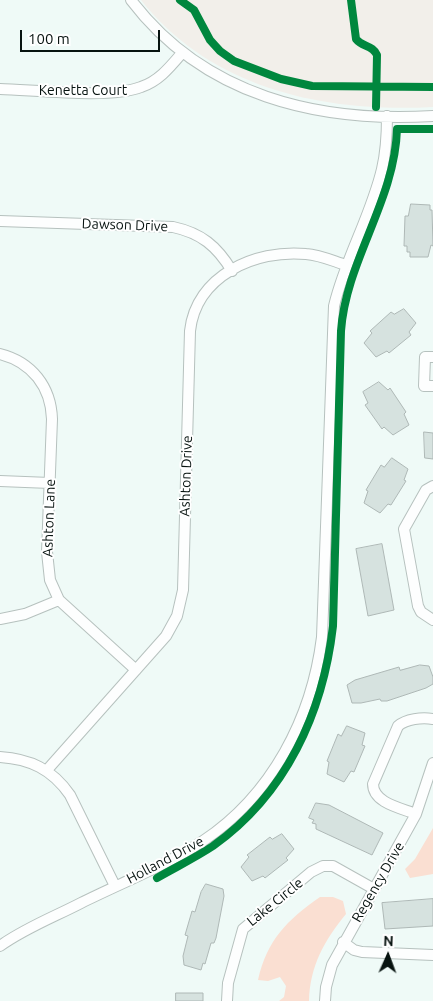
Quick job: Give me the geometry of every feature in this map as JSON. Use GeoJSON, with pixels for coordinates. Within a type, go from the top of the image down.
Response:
{"type":"FeatureCollection","features":[{"type":"Feature","properties":{"kind":"street"},"geometry":{"type":"LineString","coordinates":[[131,0],[158,32],[182,53],[218,77],[272,100],[330,112],[387,116],[433,116]]}},
{"type":"Feature","properties":{"kind":"street","name":"Kenetta Court"},"geometry":{"type":"LineString","coordinates":[[0,89],[124,92],[153,82],[182,53]]}},
{"type":"Feature","properties":{"kind":"street","name":"Holland Drive"},"geometry":{"type":"LineString","coordinates":[[0,946],[192,848],[240,810],[266,779],[288,747],[307,703],[318,665],[322,637],[333,318],[346,266],[373,199],[382,170],[387,116]]}},
{"type":"Feature","properties":{"kind":"street","name":"Dawson Drive"},"geometry":{"type":"LineString","coordinates":[[0,221],[173,227],[187,230],[208,241],[220,252],[232,270]]}},
{"type":"Feature","properties":{"kind":"street","name":"Ashton Drive"},"geometry":{"type":"LineString","coordinates":[[47,770],[170,630],[181,602],[192,317],[198,301],[207,288],[232,270],[261,258],[288,254],[316,255],[346,266]]}},
{"type":"Feature","properties":{"kind":"street","name":"Ashton Lane"},"geometry":{"type":"LineString","coordinates":[[0,354],[19,361],[31,370],[47,393],[51,413],[48,572],[59,600],[136,670]]}},
{"type":"Feature","properties":{"kind":"street"},"geometry":{"type":"LineString","coordinates":[[433,357],[425,357],[424,386],[433,386]]}},
{"type":"Feature","properties":{"kind":"street"},"geometry":{"type":"LineString","coordinates":[[0,481],[50,483]]}},
{"type":"Feature","properties":{"kind":"street"},"geometry":{"type":"LineString","coordinates":[[433,486],[426,490],[404,529],[418,606],[421,612],[433,620]]}},
{"type":"Feature","properties":{"kind":"street"},"geometry":{"type":"LineString","coordinates":[[0,619],[26,614],[59,600]]}},
{"type":"Feature","properties":{"kind":"street"},"geometry":{"type":"LineString","coordinates":[[416,814],[380,799],[373,790],[373,784],[398,726],[402,722],[425,718],[433,719]]}},
{"type":"Feature","properties":{"kind":"street"},"geometry":{"type":"LineString","coordinates":[[0,756],[27,761],[47,770],[70,795],[115,886]]}},
{"type":"Feature","properties":{"kind":"street","name":"Regency Drive"},"geometry":{"type":"LineString","coordinates":[[326,1001],[328,974],[416,814],[433,763]]}},
{"type":"Feature","properties":{"kind":"street","name":"Lake Circle"},"geometry":{"type":"LineString","coordinates":[[227,1001],[228,984],[243,929],[311,872],[328,865],[374,889]]}},
{"type":"Feature","properties":{"kind":"street"},"geometry":{"type":"LineString","coordinates":[[344,942],[354,950],[362,952],[433,955]]}},
{"type":"Feature","properties":{"kind":"shaded area"},"geometry":{"type":"Polygon","coordinates":[[[141,0],[433,0],[433,107],[392,108],[352,105],[312,99],[273,89],[236,75],[201,55],[169,30],[141,0]]]}},
{"type":"Feature","properties":{"kind":"shaded area"},"geometry":{"type":"Polygon","coordinates":[[[433,828],[433,874],[410,878],[405,869],[415,859],[433,828]]]}},
{"type":"Feature","properties":{"kind":"shaded area"},"geometry":{"type":"Polygon","coordinates":[[[320,897],[333,897],[343,901],[346,914],[331,934],[315,965],[309,1001],[279,1001],[284,997],[286,986],[280,977],[268,981],[258,980],[267,953],[288,923],[320,897]]]}},
{"type":"Feature","properties":{"kind":"building"},"geometry":{"type":"Polygon","coordinates":[[[411,204],[430,205],[430,210],[432,210],[433,246],[431,245],[428,257],[410,257],[410,252],[407,252],[407,246],[404,246],[405,216],[408,216],[411,204]]]}},
{"type":"Feature","properties":{"kind":"building"},"geometry":{"type":"Polygon","coordinates":[[[404,309],[416,323],[409,332],[411,335],[389,353],[387,351],[376,357],[364,343],[372,333],[370,331],[391,312],[394,314],[404,309]]]}},
{"type":"Feature","properties":{"kind":"building"},"geometry":{"type":"Polygon","coordinates":[[[379,382],[388,390],[390,388],[406,412],[404,414],[409,425],[393,435],[384,427],[382,429],[365,405],[368,403],[363,392],[379,382]]]}},
{"type":"Feature","properties":{"kind":"building"},"geometry":{"type":"Polygon","coordinates":[[[424,432],[433,433],[433,459],[425,458],[424,432]]]}},
{"type":"Feature","properties":{"kind":"building"},"geometry":{"type":"Polygon","coordinates":[[[392,458],[408,469],[404,480],[406,481],[391,505],[388,504],[380,513],[364,503],[368,491],[366,490],[381,465],[384,467],[392,458]]]}},
{"type":"Feature","properties":{"kind":"building"},"geometry":{"type":"Polygon","coordinates":[[[382,544],[394,610],[368,616],[356,549],[382,544]]]}},
{"type":"Feature","properties":{"kind":"building"},"geometry":{"type":"Polygon","coordinates":[[[420,665],[429,666],[433,677],[433,684],[387,701],[381,701],[380,699],[352,703],[347,685],[355,680],[399,667],[400,670],[420,665]]]}},
{"type":"Feature","properties":{"kind":"building"},"geometry":{"type":"Polygon","coordinates":[[[347,726],[365,733],[362,745],[365,746],[354,772],[351,771],[344,782],[327,774],[329,762],[327,761],[338,734],[341,736],[347,726]]]}},
{"type":"Feature","properties":{"kind":"building"},"geometry":{"type":"Polygon","coordinates":[[[316,803],[329,805],[383,833],[372,855],[316,829],[316,824],[312,823],[314,820],[309,818],[316,803]]]}},
{"type":"Feature","properties":{"kind":"building"},"geometry":{"type":"Polygon","coordinates":[[[282,834],[294,849],[286,858],[288,860],[265,878],[263,876],[252,881],[241,867],[249,857],[247,855],[270,837],[272,839],[282,834]]]}},
{"type":"Feature","properties":{"kind":"building"},"geometry":{"type":"Polygon","coordinates":[[[206,884],[223,889],[224,896],[216,938],[214,943],[211,943],[205,964],[203,963],[201,970],[184,965],[183,956],[188,936],[185,935],[192,911],[195,912],[201,892],[206,884]]]}},
{"type":"Feature","properties":{"kind":"building"},"geometry":{"type":"Polygon","coordinates":[[[433,899],[433,926],[385,929],[382,903],[433,899]]]}},
{"type":"Feature","properties":{"kind":"building"},"geometry":{"type":"Polygon","coordinates":[[[176,993],[203,993],[203,1001],[176,1001],[176,993]]]}},
{"type":"Feature","properties":{"kind":"cycle path"},"geometry":{"type":"LineString","coordinates":[[180,0],[194,10],[210,40],[220,51],[234,61],[281,79],[312,86],[433,87]]}},
{"type":"Feature","properties":{"kind":"cycle path"},"geometry":{"type":"LineString","coordinates":[[351,0],[356,39],[373,49],[377,55],[376,107]]}},
{"type":"Feature","properties":{"kind":"cycle path"},"geometry":{"type":"LineString","coordinates":[[157,878],[213,846],[239,825],[261,802],[280,776],[297,749],[310,720],[328,658],[333,626],[341,331],[345,305],[360,255],[388,181],[397,129],[433,129]]}}]}
